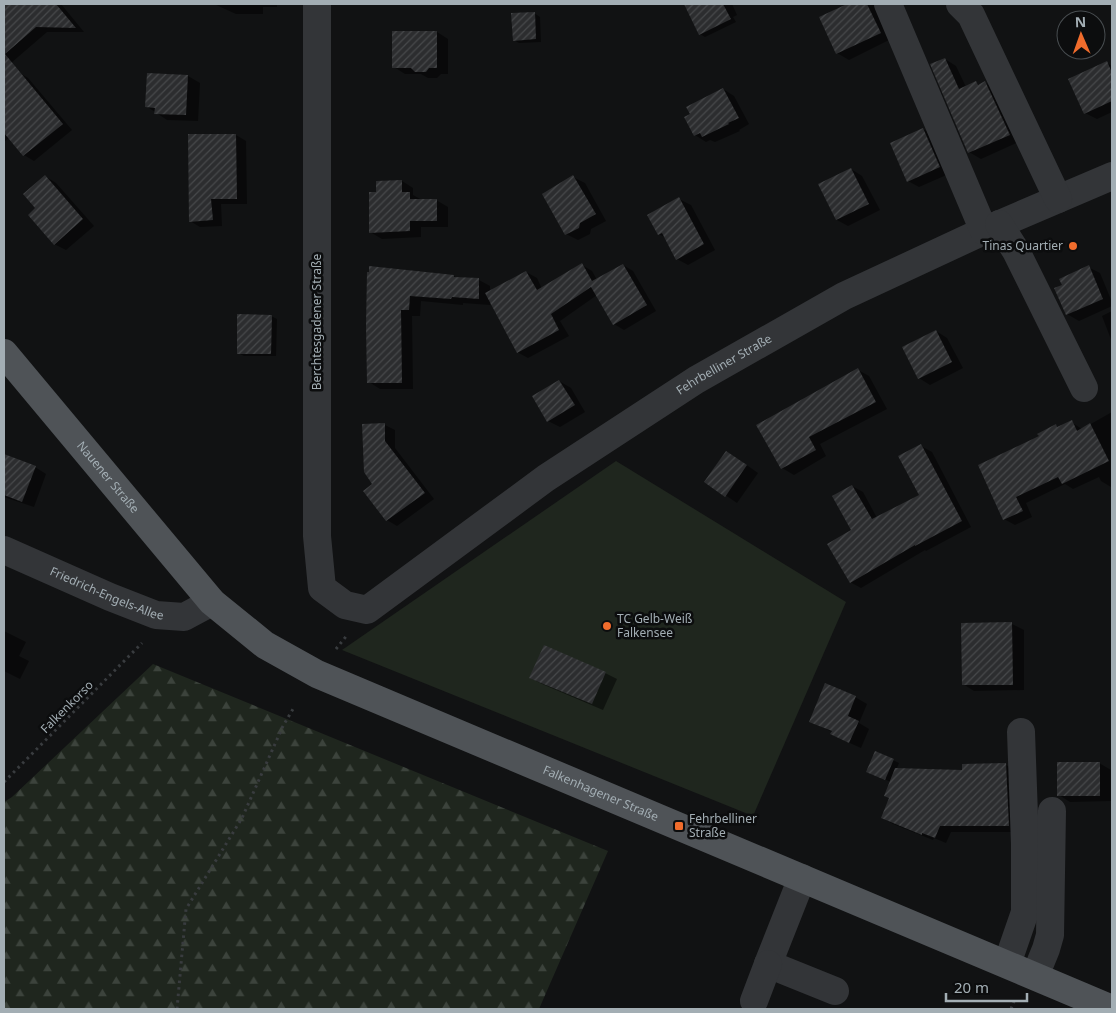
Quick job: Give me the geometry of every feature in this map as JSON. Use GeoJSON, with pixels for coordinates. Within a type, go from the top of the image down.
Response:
{"type":"FeatureCollection","features":[{"type":"Feature","properties":{"kind":"main road","name":"Nauener Straße"},"geometry":{"type":"LineString","coordinates":[[4,353],[212,602]]}},
{"type":"Feature","properties":{"kind":"main road","name":"Falkenhagener Straße"},"geometry":{"type":"LineString","coordinates":[[212,602],[265,645],[317,674],[1112,1009]]}},
{"type":"Feature","properties":{"kind":"street","name":"Berchtesgadener Straße"},"geometry":{"type":"LineString","coordinates":[[317,4],[317,536],[322,588],[345,605],[367,610]]}},
{"type":"Feature","properties":{"kind":"street"},"geometry":{"type":"LineString","coordinates":[[888,4],[990,228],[1075,387]]}},
{"type":"Feature","properties":{"kind":"street"},"geometry":{"type":"LineString","coordinates":[[960,4],[971,15],[1058,199]]}},
{"type":"Feature","properties":{"kind":"street","name":"Fehrbelliner Straße"},"geometry":{"type":"LineString","coordinates":[[367,610],[546,478],[696,380],[844,296],[990,228],[1112,176]]}},
{"type":"Feature","properties":{"kind":"street","name":"Friedrich-Engels-Allee"},"geometry":{"type":"LineString","coordinates":[[4,550],[110,597],[156,615],[184,617],[212,602]]}},
{"type":"Feature","properties":{"kind":"street"},"geometry":{"type":"LineString","coordinates":[[1007,964],[1025,912],[1025,844],[1021,732]]}},
{"type":"Feature","properties":{"kind":"street"},"geometry":{"type":"LineString","coordinates":[[1035,976],[1050,935],[1052,811]]}},
{"type":"Feature","properties":{"kind":"street"},"geometry":{"type":"LineString","coordinates":[[754,1001],[802,878]]}},
{"type":"Feature","properties":{"kind":"street"},"geometry":{"type":"LineString","coordinates":[[768,964],[835,991]]}},
{"type":"Feature","properties":{"kind":"path","name":"Falkenkorso"},"geometry":{"type":"LineString","coordinates":[[4,782],[142,643]]}},
{"type":"Feature","properties":{"kind":"path"},"geometry":{"type":"LineString","coordinates":[[177,1009],[186,909],[242,818],[283,726],[293,709]]}},
{"type":"Feature","properties":{"kind":"path"},"geometry":{"type":"LineString","coordinates":[[1011,1009],[1015,999]]}},
{"type":"Feature","properties":{"kind":"green space","name":"TC Gelb-Weiß Falkensee"},"geometry":{"type":"Polygon","coordinates":[[[616,461],[846,602],[753,816],[342,650],[616,461]]]}},
{"type":"Feature","properties":{"kind":"green space"},"geometry":{"type":"Polygon","coordinates":[[[153,664],[608,851],[539,1009],[4,1009],[4,802],[12,797],[153,664]]]}},
{"type":"Feature","properties":{"kind":"building"},"geometry":{"type":"Polygon","coordinates":[[[4,4],[56,4],[76,28],[36,27],[5,54],[63,124],[23,156],[4,133],[4,4]]]}},
{"type":"Feature","properties":{"kind":"building"},"geometry":{"type":"Polygon","coordinates":[[[684,4],[723,4],[731,19],[699,35],[684,4]]]}},
{"type":"Feature","properties":{"kind":"building"},"geometry":{"type":"Polygon","coordinates":[[[847,4],[867,4],[881,33],[836,54],[819,17],[847,4]]]}},
{"type":"Feature","properties":{"kind":"building"},"geometry":{"type":"Polygon","coordinates":[[[535,12],[536,39],[513,41],[511,13],[535,12]]]}},
{"type":"Feature","properties":{"kind":"building"},"geometry":{"type":"Polygon","coordinates":[[[392,31],[437,31],[437,68],[429,68],[426,72],[415,72],[411,68],[392,68],[392,31]]]}},
{"type":"Feature","properties":{"kind":"building"},"geometry":{"type":"Polygon","coordinates":[[[945,58],[959,89],[976,81],[978,85],[985,81],[1010,135],[968,153],[930,64],[945,58]]]}},
{"type":"Feature","properties":{"kind":"building"},"geometry":{"type":"Polygon","coordinates":[[[1107,61],[1112,73],[1112,101],[1084,114],[1068,79],[1107,61]]]}},
{"type":"Feature","properties":{"kind":"building"},"geometry":{"type":"Polygon","coordinates":[[[147,73],[188,75],[186,115],[154,114],[155,108],[145,107],[147,73]]]}},
{"type":"Feature","properties":{"kind":"building"},"geometry":{"type":"Polygon","coordinates":[[[723,88],[739,118],[702,137],[700,133],[694,136],[684,117],[690,114],[686,107],[723,88]]]}},
{"type":"Feature","properties":{"kind":"building"},"geometry":{"type":"Polygon","coordinates":[[[923,128],[940,167],[907,182],[890,143],[923,128]]]}},
{"type":"Feature","properties":{"kind":"building"},"geometry":{"type":"Polygon","coordinates":[[[188,134],[236,134],[237,199],[211,199],[213,220],[189,222],[188,134]]]}},
{"type":"Feature","properties":{"kind":"building"},"geometry":{"type":"Polygon","coordinates":[[[851,168],[869,204],[836,220],[818,184],[851,168]]]}},
{"type":"Feature","properties":{"kind":"building"},"geometry":{"type":"Polygon","coordinates":[[[45,175],[83,219],[54,245],[28,215],[35,208],[23,194],[45,175]]]}},
{"type":"Feature","properties":{"kind":"building"},"geometry":{"type":"Polygon","coordinates":[[[573,175],[596,214],[580,223],[579,228],[565,235],[542,194],[573,175]]]}},
{"type":"Feature","properties":{"kind":"building"},"geometry":{"type":"Polygon","coordinates":[[[402,180],[402,192],[410,192],[410,199],[437,199],[437,221],[410,221],[410,231],[369,233],[369,192],[376,192],[376,181],[402,180]]]}},
{"type":"Feature","properties":{"kind":"building"},"geometry":{"type":"Polygon","coordinates":[[[679,197],[704,244],[676,260],[662,233],[658,235],[647,215],[679,197]]]}},
{"type":"Feature","properties":{"kind":"building"},"geometry":{"type":"Polygon","coordinates":[[[582,263],[592,281],[623,264],[647,305],[613,325],[591,287],[551,314],[559,330],[517,353],[485,293],[526,271],[537,290],[582,263]]]}},
{"type":"Feature","properties":{"kind":"building"},"geometry":{"type":"Polygon","coordinates":[[[1089,265],[1103,299],[1066,315],[1054,288],[1062,285],[1059,279],[1089,265]]]}},
{"type":"Feature","properties":{"kind":"building"},"geometry":{"type":"Polygon","coordinates":[[[369,266],[454,275],[454,277],[479,278],[479,299],[410,296],[409,310],[401,310],[402,383],[367,383],[366,326],[367,272],[369,272],[369,266]]]}},
{"type":"Feature","properties":{"kind":"building"},"geometry":{"type":"Polygon","coordinates":[[[237,314],[272,315],[271,354],[237,354],[237,314]]]}},
{"type":"Feature","properties":{"kind":"building"},"geometry":{"type":"Polygon","coordinates":[[[936,330],[952,362],[918,379],[902,347],[936,330]]]}},
{"type":"Feature","properties":{"kind":"building"},"geometry":{"type":"Polygon","coordinates":[[[858,368],[876,402],[809,437],[816,450],[781,469],[756,425],[858,368]]]}},
{"type":"Feature","properties":{"kind":"building"},"geometry":{"type":"Polygon","coordinates":[[[559,380],[575,405],[547,422],[532,396],[559,380]]]}},
{"type":"Feature","properties":{"kind":"building"},"geometry":{"type":"Polygon","coordinates":[[[1072,420],[1077,431],[1090,423],[1109,461],[1062,484],[1058,477],[1016,497],[1023,511],[1003,520],[978,465],[1039,436],[1037,434],[1056,424],[1057,427],[1072,420]]]}},
{"type":"Feature","properties":{"kind":"building"},"geometry":{"type":"Polygon","coordinates":[[[385,423],[385,441],[425,493],[386,521],[363,491],[372,484],[364,472],[362,424],[385,423]]]}},
{"type":"Feature","properties":{"kind":"building"},"geometry":{"type":"Polygon","coordinates":[[[921,444],[962,521],[915,545],[850,583],[827,544],[851,530],[832,496],[852,485],[872,519],[919,495],[898,456],[921,444]]]}},
{"type":"Feature","properties":{"kind":"building"},"geometry":{"type":"Polygon","coordinates":[[[726,451],[747,465],[725,497],[704,482],[726,451]]]}},
{"type":"Feature","properties":{"kind":"building"},"geometry":{"type":"Polygon","coordinates":[[[4,454],[36,466],[22,502],[4,495],[4,454]]]}},
{"type":"Feature","properties":{"kind":"building"},"geometry":{"type":"Polygon","coordinates":[[[1012,622],[1013,685],[962,685],[961,623],[1012,622]]]}},
{"type":"Feature","properties":{"kind":"building"},"geometry":{"type":"Polygon","coordinates":[[[544,645],[606,672],[592,704],[529,678],[544,645]]]}},
{"type":"Feature","properties":{"kind":"building"},"geometry":{"type":"Polygon","coordinates":[[[825,683],[856,696],[848,716],[859,721],[849,743],[830,734],[832,731],[809,722],[825,683]]]}},
{"type":"Feature","properties":{"kind":"building"},"geometry":{"type":"Polygon","coordinates":[[[875,751],[894,759],[885,780],[866,772],[875,751]]]}},
{"type":"Feature","properties":{"kind":"building"},"geometry":{"type":"Polygon","coordinates":[[[1057,762],[1100,762],[1100,796],[1057,796],[1057,762]]]}},
{"type":"Feature","properties":{"kind":"building"},"geometry":{"type":"Polygon","coordinates":[[[1006,763],[1009,826],[940,826],[935,838],[922,833],[922,835],[881,818],[889,798],[884,796],[895,768],[962,770],[962,764],[1006,763]]]}},
{"type":"Feature","properties":{"kind":"place","name":"Tinas Quartier"},"geometry":{"type":"Point","coordinates":[1073,246]}},
{"type":"Feature","properties":{"kind":"place","name":"TC Gelb-Weiß Falkensee"},"geometry":{"type":"Point","coordinates":[607,626]}},
{"type":"Feature","properties":{"kind":"place","name":"Fehrbelliner Straße"},"geometry":{"type":"Point","coordinates":[679,826]}}]}
